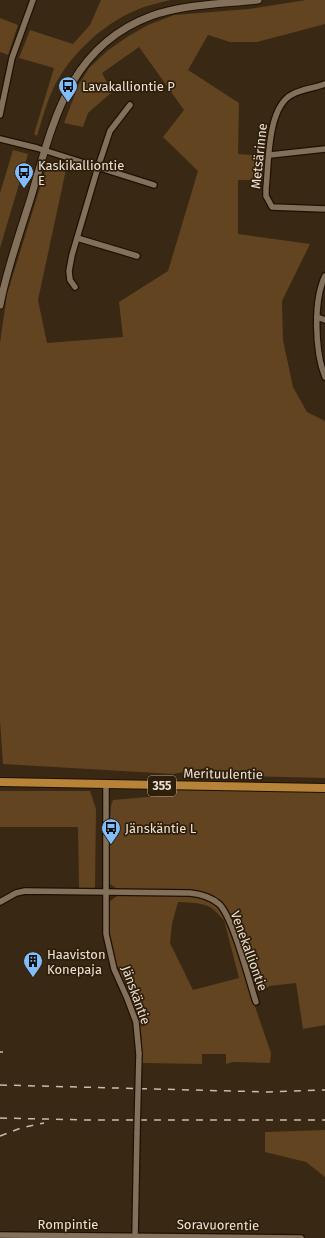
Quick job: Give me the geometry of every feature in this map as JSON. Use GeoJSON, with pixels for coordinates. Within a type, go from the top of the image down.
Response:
{"type":"FeatureCollection","features":[{"type":"Feature","properties":{"kind":"main road","name":"Merituulentie"},"geometry":{"type":"LineString","coordinates":[[0,782],[325,788]]}},
{"type":"Feature","properties":{"kind":"street"},"geometry":{"type":"LineString","coordinates":[[0,114],[3,81],[33,0]]}},
{"type":"Feature","properties":{"kind":"street"},"geometry":{"type":"LineString","coordinates":[[0,305],[11,261],[55,118],[65,94],[74,78],[87,61],[114,36],[135,24],[164,12],[182,8],[258,0]]}},
{"type":"Feature","properties":{"kind":"street","name":"Metsärinne"},"geometry":{"type":"LineString","coordinates":[[325,84],[293,94],[283,100],[273,121],[266,192],[268,201],[272,207],[325,209]]}},
{"type":"Feature","properties":{"kind":"street"},"geometry":{"type":"LineString","coordinates":[[75,287],[70,280],[69,271],[98,167],[110,131],[130,105]]}},
{"type":"Feature","properties":{"kind":"street"},"geometry":{"type":"LineString","coordinates":[[0,139],[154,184]]}},
{"type":"Feature","properties":{"kind":"street"},"geometry":{"type":"LineString","coordinates":[[270,155],[325,149]]}},
{"type":"Feature","properties":{"kind":"street"},"geometry":{"type":"LineString","coordinates":[[78,238],[136,256]]}},
{"type":"Feature","properties":{"kind":"street"},"geometry":{"type":"LineString","coordinates":[[325,276],[320,291],[317,317],[317,329],[325,377]]}},
{"type":"Feature","properties":{"kind":"street"},"geometry":{"type":"LineString","coordinates":[[317,317],[325,320]]}},
{"type":"Feature","properties":{"kind":"street","name":"Jänskäntie"},"geometry":{"type":"LineString","coordinates":[[106,784],[106,934],[110,956],[136,1022],[139,1054],[135,1237]]}},
{"type":"Feature","properties":{"kind":"street","name":"Venekalliontie"},"geometry":{"type":"LineString","coordinates":[[0,902],[16,893],[25,891],[198,894],[208,897],[219,904],[230,921],[256,1002]]}},
{"type":"Feature","properties":{"kind":"street","name":"Rompintie"},"geometry":{"type":"LineString","coordinates":[[0,1235],[135,1237]]}},
{"type":"Feature","properties":{"kind":"street","name":"Soravuorentie"},"geometry":{"type":"LineString","coordinates":[[135,1237],[301,1238]]}},
{"type":"Feature","properties":{"kind":"shaded area"},"geometry":{"type":"Polygon","coordinates":[[[101,0],[171,0],[144,7],[130,13],[103,29],[91,39],[69,63],[60,76],[46,106],[37,136],[34,134],[54,68],[19,58],[30,30],[73,44],[90,25],[101,0]]]}},
{"type":"Feature","properties":{"kind":"shaded area"},"geometry":{"type":"Polygon","coordinates":[[[306,0],[325,0],[325,24],[257,42],[230,42],[208,35],[188,70],[239,103],[238,154],[266,156],[263,180],[238,180],[238,234],[310,244],[282,301],[283,340],[293,387],[307,412],[325,421],[325,778],[238,776],[218,773],[207,768],[173,774],[3,764],[0,721],[0,343],[7,294],[47,165],[52,162],[67,165],[38,300],[47,343],[123,337],[119,302],[168,271],[198,171],[163,137],[184,110],[139,47],[102,73],[112,92],[88,113],[83,127],[64,123],[79,84],[89,68],[107,51],[148,25],[174,15],[249,9],[306,0]]]}},
{"type":"Feature","properties":{"kind":"shaded area"},"geometry":{"type":"Polygon","coordinates":[[[0,18],[18,25],[8,55],[0,52],[0,18]]]}},
{"type":"Feature","properties":{"kind":"shaded area"},"geometry":{"type":"Polygon","coordinates":[[[13,150],[28,154],[0,248],[0,193],[13,150]]]}},
{"type":"Feature","properties":{"kind":"shaded area"},"geometry":{"type":"Polygon","coordinates":[[[170,790],[325,792],[325,1025],[303,1029],[296,983],[269,986],[250,992],[271,1053],[270,1063],[233,1062],[226,1064],[226,1054],[202,1054],[202,1064],[142,1063],[142,1043],[138,1017],[116,964],[109,933],[109,902],[117,896],[117,889],[110,884],[109,880],[109,834],[111,806],[113,800],[159,796],[160,792],[170,790]],[[178,902],[172,924],[170,943],[193,990],[239,978],[224,920],[212,908],[203,904],[178,902]]]}},
{"type":"Feature","properties":{"kind":"shaded area"},"geometry":{"type":"Polygon","coordinates":[[[0,791],[90,791],[96,809],[95,888],[79,889],[78,827],[0,827],[0,791]]]}},
{"type":"Feature","properties":{"kind":"shaded area"},"geometry":{"type":"Polygon","coordinates":[[[325,1130],[325,1177],[306,1162],[265,1152],[265,1132],[325,1130]]]}},
{"type":"Feature","properties":{"kind":"railway"},"geometry":{"type":"LineString","coordinates":[[0,1085],[269,1092],[325,1090]]}},
{"type":"Feature","properties":{"kind":"railway"},"geometry":{"type":"LineString","coordinates":[[0,1118],[88,1120],[325,1120]]}},
{"type":"Feature","properties":{"kind":"railway"},"geometry":{"type":"LineString","coordinates":[[0,1136],[21,1128],[44,1123]]}},
{"type":"Feature","properties":{"kind":"place","name":"Lavakalliontie P"},"geometry":{"type":"Point","coordinates":[68,103]}},
{"type":"Feature","properties":{"kind":"place","name":"Kaskikalliontie E"},"geometry":{"type":"Point","coordinates":[24,189]}},
{"type":"Feature","properties":{"kind":"place","name":"Jänskäntie L"},"geometry":{"type":"Point","coordinates":[111,845]}},
{"type":"Feature","properties":{"kind":"place","name":"Haaviston Konepaja"},"geometry":{"type":"Point","coordinates":[33,978]}}]}
